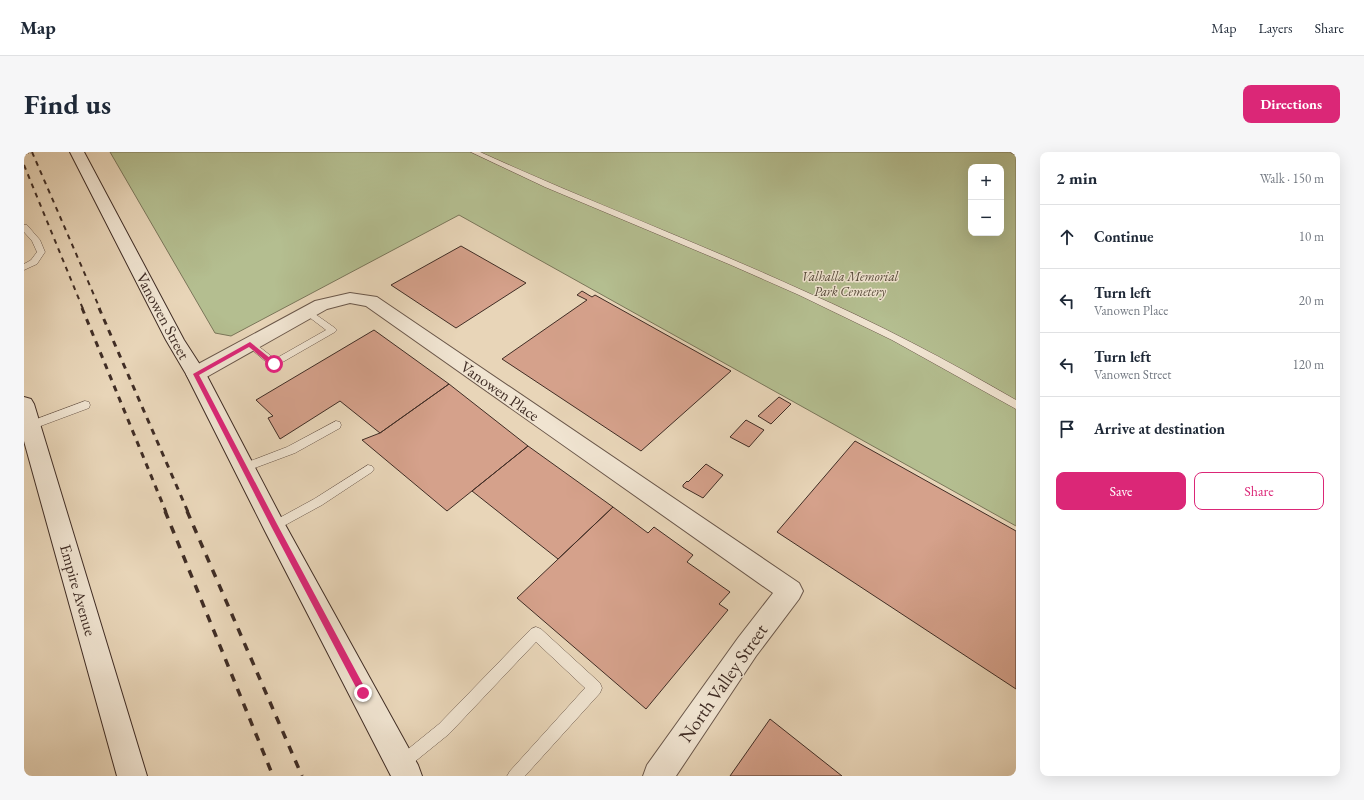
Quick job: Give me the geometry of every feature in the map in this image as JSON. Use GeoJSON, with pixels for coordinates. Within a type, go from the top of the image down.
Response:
{"type":"FeatureCollection","features":[{"type":"Feature","properties":{"kind":"main road","name":"Vanowen Street"},"geometry":{"type":"LineString","coordinates":[[78,152],[175,340],[196,374],[274,526],[404,770]]}},
{"type":"Feature","properties":{"kind":"main road","name":"Vanowen Place"},"geometry":{"type":"LineString","coordinates":[[196,374],[321,305],[350,298],[371,301],[790,590]]}},
{"type":"Feature","properties":{"kind":"main road","name":"Empire Avenue"},"geometry":{"type":"LineString","coordinates":[[27,415],[132,776]]}},
{"type":"Feature","properties":{"kind":"main road","name":"North Valley Street"},"geometry":{"type":"LineString","coordinates":[[658,776],[747,647],[790,590]]}},
{"type":"Feature","properties":{"kind":"lane"},"geometry":{"type":"LineString","coordinates":[[474,152],[771,279],[865,322],[977,381],[1016,405]]}},
{"type":"Feature","properties":{"kind":"lane"},"geometry":{"type":"LineString","coordinates":[[24,227],[36,240],[41,252],[34,262],[24,267]]}},
{"type":"Feature","properties":{"kind":"lane"},"geometry":{"type":"LineString","coordinates":[[250,344],[274,364],[332,330],[308,312]]}},
{"type":"Feature","properties":{"kind":"lane"},"geometry":{"type":"LineString","coordinates":[[27,415],[85,405]]}},
{"type":"Feature","properties":{"kind":"lane"},"geometry":{"type":"LineString","coordinates":[[244,468],[291,450],[336,425]]}},
{"type":"Feature","properties":{"kind":"lane"},"geometry":{"type":"LineString","coordinates":[[274,526],[318,502],[368,469]]}},
{"type":"Feature","properties":{"kind":"lane"},"geometry":{"type":"LineString","coordinates":[[404,770],[536,633],[595,688],[515,776]]}},
{"type":"Feature","properties":{"kind":"path"},"geometry":{"type":"LineString","coordinates":[[24,154],[32,152]]}},
{"type":"Feature","properties":{"kind":"green space","name":"Valhalla Memorial Park Cemetery"},"geometry":{"type":"Polygon","coordinates":[[[110,152],[1016,152],[1016,526],[459,215],[231,336],[215,333],[110,152]]]}},
{"type":"Feature","properties":{"kind":"building"},"geometry":{"type":"Polygon","coordinates":[[[461,246],[526,283],[456,328],[391,285],[461,246]]]}},
{"type":"Feature","properties":{"kind":"building"},"geometry":{"type":"Polygon","coordinates":[[[582,291],[592,297],[595,295],[731,371],[641,451],[502,359],[587,300],[577,295],[582,291]]]}},
{"type":"Feature","properties":{"kind":"building"},"geometry":{"type":"Polygon","coordinates":[[[374,330],[449,384],[380,433],[340,401],[280,439],[268,418],[273,416],[256,400],[374,330]]]}},
{"type":"Feature","properties":{"kind":"building"},"geometry":{"type":"Polygon","coordinates":[[[449,384],[528,446],[447,511],[362,440],[380,433],[449,384]]]}},
{"type":"Feature","properties":{"kind":"building"},"geometry":{"type":"Polygon","coordinates":[[[779,397],[791,404],[771,424],[758,416],[779,397]]]}},
{"type":"Feature","properties":{"kind":"building"},"geometry":{"type":"Polygon","coordinates":[[[746,420],[764,430],[749,447],[730,437],[746,420]]]}},
{"type":"Feature","properties":{"kind":"building"},"geometry":{"type":"Polygon","coordinates":[[[855,441],[1016,531],[1016,689],[777,532],[855,441]]]}},
{"type":"Feature","properties":{"kind":"building"},"geometry":{"type":"Polygon","coordinates":[[[528,446],[613,507],[558,559],[472,491],[528,446]]]}},
{"type":"Feature","properties":{"kind":"building"},"geometry":{"type":"Polygon","coordinates":[[[706,464],[723,475],[703,498],[683,487],[683,485],[706,464]]]}},
{"type":"Feature","properties":{"kind":"building"},"geometry":{"type":"Polygon","coordinates":[[[613,507],[648,533],[654,527],[693,555],[687,562],[730,592],[719,604],[728,610],[646,709],[517,598],[613,507]]]}},
{"type":"Feature","properties":{"kind":"building"},"geometry":{"type":"Polygon","coordinates":[[[770,719],[842,776],[730,776],[770,719]]]}},
{"type":"Feature","properties":{"kind":"railway"},"geometry":{"type":"LineString","coordinates":[[32,152],[100,309]]}},
{"type":"Feature","properties":{"kind":"railway"},"geometry":{"type":"LineString","coordinates":[[24,165],[83,309]]}},
{"type":"Feature","properties":{"kind":"railway"},"geometry":{"type":"LineString","coordinates":[[82,308],[166,512]]}},
{"type":"Feature","properties":{"kind":"railway"},"geometry":{"type":"LineString","coordinates":[[99,308],[188,512]]}},
{"type":"Feature","properties":{"kind":"railway"},"geometry":{"type":"LineString","coordinates":[[165,511],[273,776]]}},
{"type":"Feature","properties":{"kind":"railway"},"geometry":{"type":"LineString","coordinates":[[187,511],[302,776]]}},
{"type":"Feature","properties":{"kind":"route"},"geometry":{"type":"LineString","coordinates":[[274,364],[250,344],[196,374],[274,526],[363,693]]}}]}
